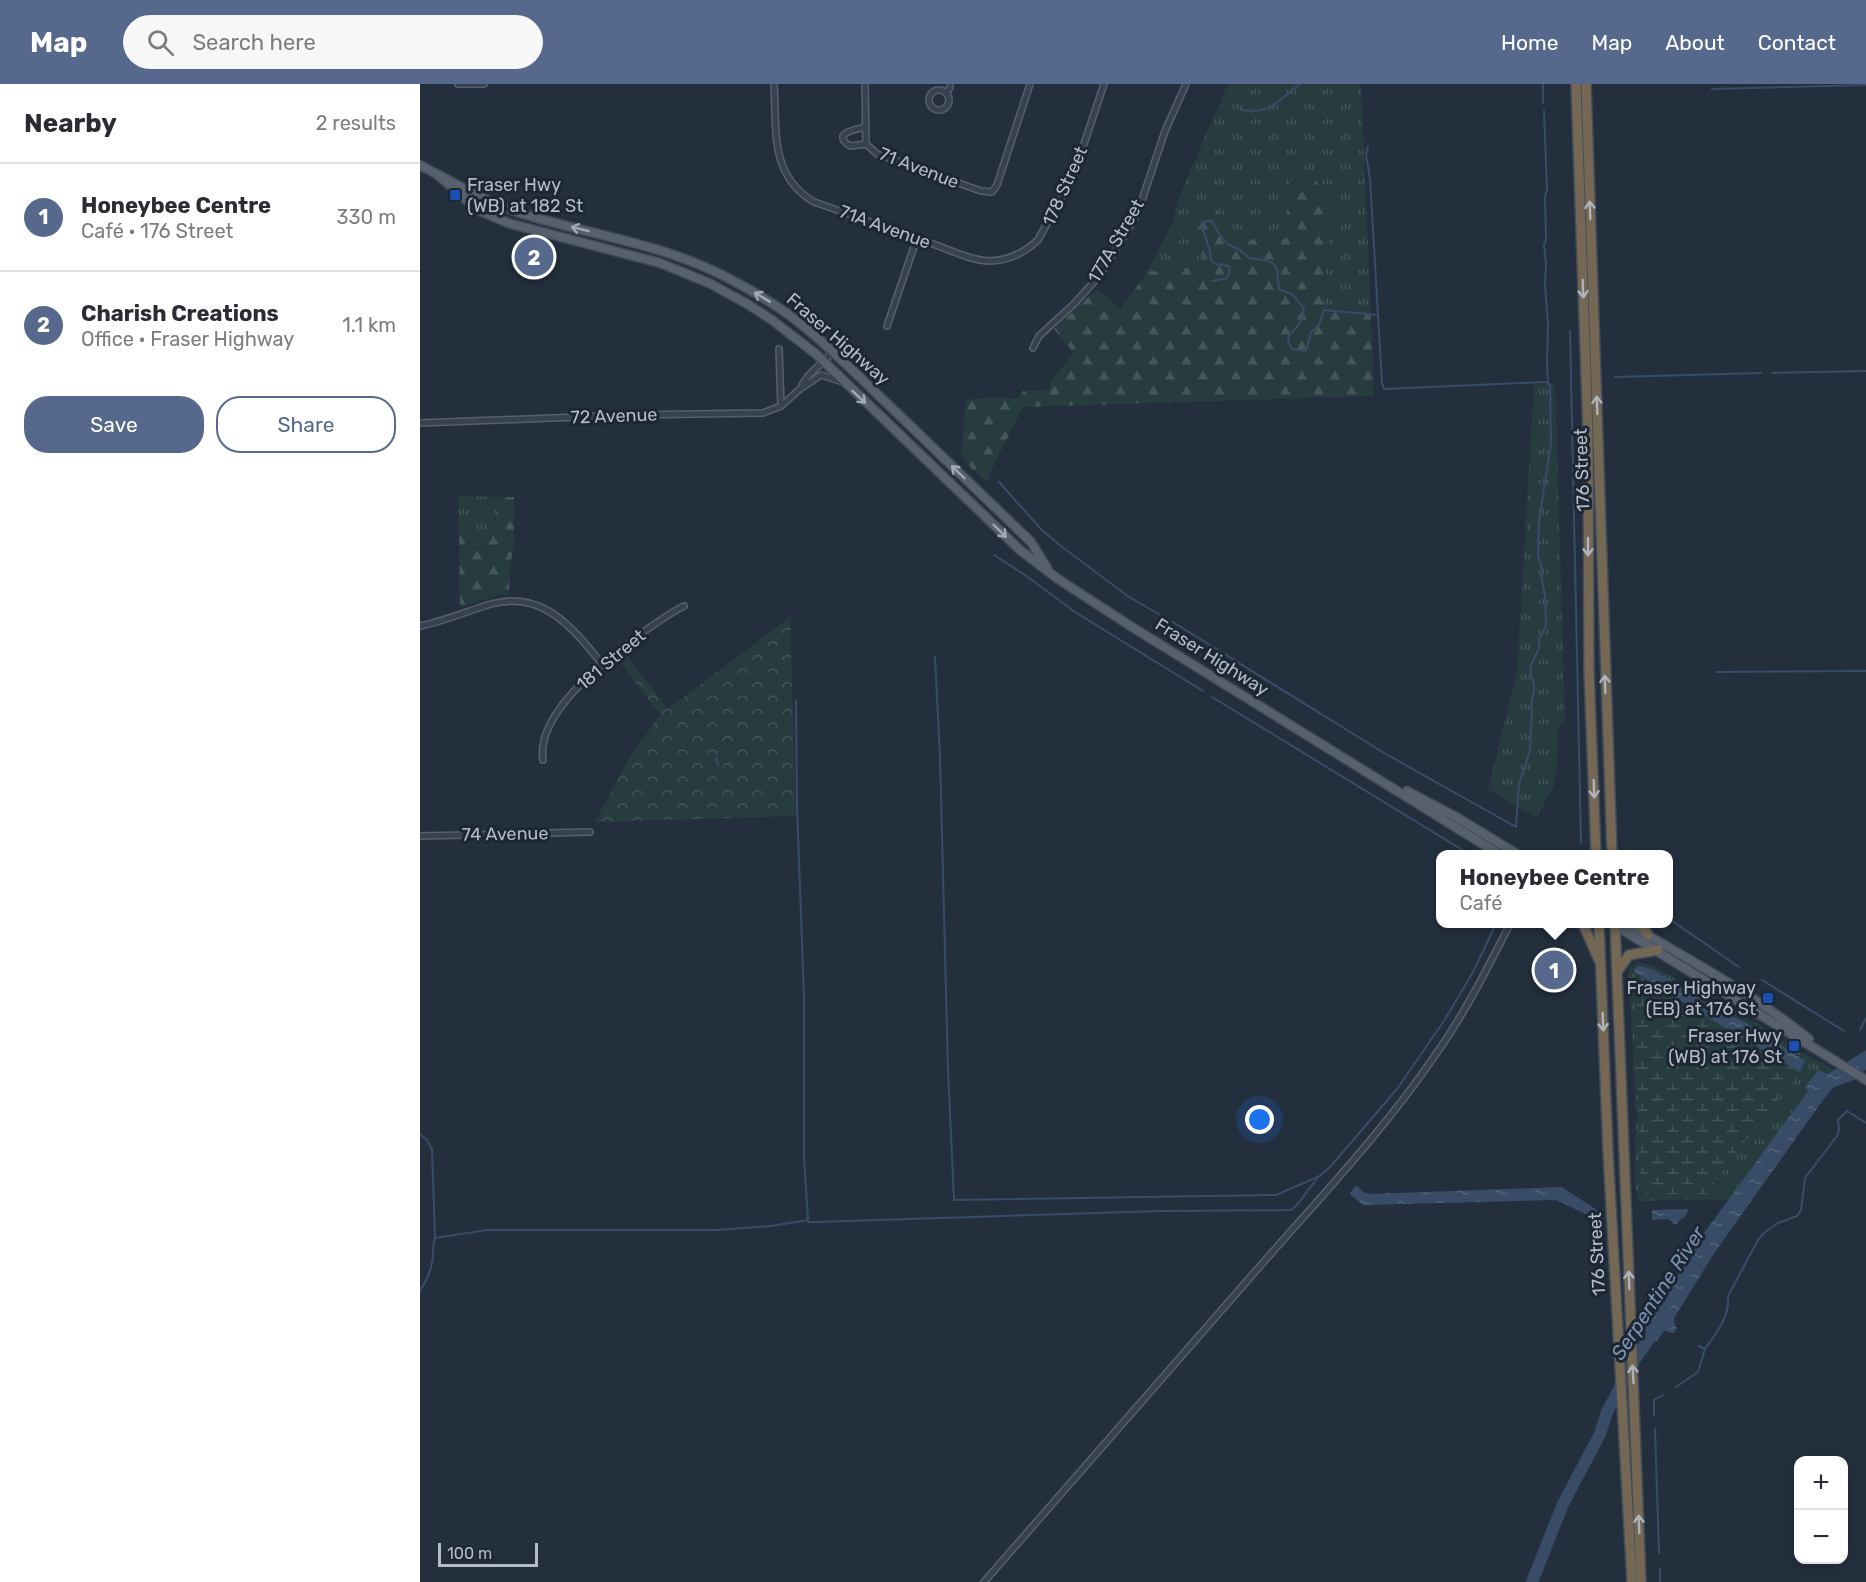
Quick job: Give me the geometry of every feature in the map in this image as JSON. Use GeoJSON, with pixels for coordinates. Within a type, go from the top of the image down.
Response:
{"type":"FeatureCollection","features":[{"type":"Feature","properties":{"kind":"highway"},"geometry":{"type":"LineString","coordinates":[[1576,84],[1588,433],[1589,672],[1596,850]]}},
{"type":"Feature","properties":{"kind":"highway","name":"176 Street"},"geometry":{"type":"LineString","coordinates":[[1586,84],[1612,850]]}},
{"type":"Feature","properties":{"kind":"highway"},"geometry":{"type":"LineString","coordinates":[[1585,928],[1601,964]]}},
{"type":"Feature","properties":{"kind":"highway","name":"176 Street"},"geometry":{"type":"LineString","coordinates":[[1599,928],[1608,1152],[1632,1582]]}},
{"type":"Feature","properties":{"kind":"highway","name":"176 Street"},"geometry":{"type":"LineString","coordinates":[[1615,928],[1641,1582]]}},
{"type":"Feature","properties":{"kind":"highway"},"geometry":{"type":"LineString","coordinates":[[1644,928],[1648,935]]}},
{"type":"Feature","properties":{"kind":"highway"},"geometry":{"type":"LineString","coordinates":[[1617,972],[1629,955],[1658,950]]}},
{"type":"Feature","properties":{"kind":"main road","name":"Fraser Highway"},"geometry":{"type":"LineString","coordinates":[[420,165],[508,209],[657,249],[704,267],[762,297],[792,317],[833,352],[1031,542],[1048,570],[1058,579]]}},
{"type":"Feature","properties":{"kind":"main road","name":"Fraser Highway"},"geometry":{"type":"LineString","coordinates":[[438,175],[478,210],[507,223],[660,263],[709,283],[782,326],[823,362],[1020,550],[1058,579],[1492,850]]}},
{"type":"Feature","properties":{"kind":"main road","name":"Fraser Highway"},"geometry":{"type":"LineString","coordinates":[[1350,762],[1456,817],[1509,850]]}},
{"type":"Feature","properties":{"kind":"main road"},"geometry":{"type":"LineString","coordinates":[[1445,821],[1484,838],[1502,850]]}},
{"type":"Feature","properties":{"kind":"main road"},"geometry":{"type":"LineString","coordinates":[[1622,928],[1866,1080]]}},
{"type":"Feature","properties":{"kind":"main road"},"geometry":{"type":"LineString","coordinates":[[1635,928],[1709,969],[1780,1015],[1838,1062]]}},
{"type":"Feature","properties":{"kind":"street"},"geometry":{"type":"LineString","coordinates":[[458,84],[484,84]]}},
{"type":"Feature","properties":{"kind":"street","name":"71A Avenue"},"geometry":{"type":"LineString","coordinates":[[774,84],[778,151],[783,169],[803,195],[814,202],[973,258],[987,261],[1007,259],[1029,249]]}},
{"type":"Feature","properties":{"kind":"street"},"geometry":{"type":"LineString","coordinates":[[865,84],[866,144]]}},
{"type":"Feature","properties":{"kind":"street"},"geometry":{"type":"LineString","coordinates":[[946,93],[950,84]]}},
{"type":"Feature","properties":{"kind":"street","name":"71 Avenue"},"geometry":{"type":"LineString","coordinates":[[866,128],[849,130],[843,138],[845,143],[850,146],[866,144],[877,154],[981,191],[992,192],[997,185],[1030,84]]}},
{"type":"Feature","properties":{"kind":"street","name":"178 Street"},"geometry":{"type":"LineString","coordinates":[[1029,249],[1045,230],[1074,174],[1104,84]]}},
{"type":"Feature","properties":{"kind":"street","name":"177A Street"},"geometry":{"type":"LineString","coordinates":[[1033,348],[1040,336],[1074,304],[1100,274],[1134,218],[1170,118],[1186,84]]}},
{"type":"Feature","properties":{"kind":"street"},"geometry":{"type":"LineString","coordinates":[[887,326],[916,238]]}},
{"type":"Feature","properties":{"kind":"street"},"geometry":{"type":"LineString","coordinates":[[779,349],[781,406]]}},
{"type":"Feature","properties":{"kind":"street","name":"72 Avenue"},"geometry":{"type":"LineString","coordinates":[[800,389],[808,376],[833,352]]}},
{"type":"Feature","properties":{"kind":"street","name":"72 Avenue"},"geometry":{"type":"LineString","coordinates":[[420,423],[762,412],[781,406],[821,375],[845,383]]}},
{"type":"Feature","properties":{"kind":"street"},"geometry":{"type":"LineString","coordinates":[[420,626],[499,602],[528,603],[544,607],[566,623],[602,664]]}},
{"type":"Feature","properties":{"kind":"street","name":"181 Street"},"geometry":{"type":"LineString","coordinates":[[543,760],[542,746],[546,734],[574,691],[602,664],[670,612],[684,606]]}},
{"type":"Feature","properties":{"kind":"street","name":"74 Avenue"},"geometry":{"type":"LineString","coordinates":[[420,836],[590,832]]}},
{"type":"Feature","properties":{"kind":"street"},"geometry":{"type":"LineString","coordinates":[[984,1582],[1406,1095],[1460,1017],[1508,928]]}},
{"type":"Feature","properties":{"kind":"green space"},"geometry":{"type":"Polygon","coordinates":[[[1228,84],[1361,84],[1371,315],[1329,312],[1323,304],[1328,235],[1337,210],[1313,176],[1285,196],[1292,236],[1268,243],[1236,236],[1217,210],[1199,245],[1203,258],[1197,267],[1147,272],[1172,224],[1179,198],[1228,84]]]}},
{"type":"Feature","properties":{"kind":"green space"},"geometry":{"type":"Polygon","coordinates":[[[1293,175],[1313,176],[1337,210],[1328,235],[1323,304],[1329,312],[1371,315],[1374,396],[1023,407],[986,481],[971,468],[961,454],[966,400],[992,397],[1014,399],[1019,397],[1023,391],[1050,390],[1051,380],[1074,353],[1054,329],[1097,289],[1121,309],[1147,272],[1197,267],[1203,258],[1195,216],[1207,208],[1217,210],[1236,236],[1268,243],[1292,236],[1285,197],[1293,175]]]}},
{"type":"Feature","properties":{"kind":"green space"},"geometry":{"type":"Polygon","coordinates":[[[1555,384],[1565,720],[1557,729],[1558,753],[1554,786],[1536,818],[1488,789],[1517,672],[1534,385],[1555,384]]]}},
{"type":"Feature","properties":{"kind":"green space"},"geometry":{"type":"Polygon","coordinates":[[[458,496],[502,497],[499,499],[497,514],[489,525],[487,540],[480,548],[472,548],[462,533],[459,533],[458,496]]]}},
{"type":"Feature","properties":{"kind":"green space"},"geometry":{"type":"Polygon","coordinates":[[[502,497],[514,497],[514,549],[509,595],[501,594],[460,607],[459,533],[468,535],[472,548],[477,549],[484,546],[489,527],[496,516],[502,497]]]}},
{"type":"Feature","properties":{"kind":"green space"},"geometry":{"type":"Polygon","coordinates":[[[790,617],[796,816],[595,822],[630,757],[660,715],[619,660],[626,655],[668,709],[790,617]]]}},
{"type":"Feature","properties":{"kind":"green space"},"geometry":{"type":"Polygon","coordinates":[[[1639,962],[1664,972],[1720,1005],[1760,1025],[1798,1051],[1835,1070],[1828,1074],[1818,1070],[1805,1087],[1809,1090],[1729,1199],[1638,1201],[1635,1184],[1638,1114],[1636,1112],[1629,973],[1630,967],[1639,962]]]}},
{"type":"Feature","properties":{"kind":"green space"},"geometry":{"type":"Polygon","coordinates":[[[1635,974],[1800,1072],[1734,1156],[1714,1183],[1709,1194],[1645,1194],[1640,1173],[1635,974]]]}},
{"type":"Feature","properties":{"kind":"water"},"geometry":{"type":"Polygon","coordinates":[[[1640,966],[1654,970],[1716,1008],[1748,1024],[1799,1057],[1805,1061],[1800,1072],[1635,974],[1635,968],[1640,966]]]}},
{"type":"Feature","properties":{"kind":"water"},"geometry":{"type":"Polygon","coordinates":[[[1866,1050],[1866,1069],[1854,1080],[1834,1087],[1823,1100],[1715,1252],[1674,1318],[1677,1327],[1674,1333],[1664,1331],[1656,1342],[1644,1330],[1699,1240],[1693,1237],[1698,1230],[1704,1233],[1808,1091],[1805,1087],[1818,1070],[1828,1074],[1866,1050]]]}},
{"type":"Feature","properties":{"kind":"water"},"geometry":{"type":"Polygon","coordinates":[[[1356,1185],[1363,1192],[1371,1194],[1562,1187],[1597,1210],[1598,1220],[1556,1200],[1363,1205],[1350,1194],[1356,1185]]]}},
{"type":"Feature","properties":{"kind":"water"},"geometry":{"type":"Polygon","coordinates":[[[1689,1209],[1676,1225],[1668,1219],[1652,1220],[1652,1210],[1689,1209]]]}},
{"type":"Feature","properties":{"kind":"waterway"},"geometry":{"type":"LineString","coordinates":[[1241,110],[1256,111],[1270,108],[1300,84]]}},
{"type":"Feature","properties":{"kind":"waterway"},"geometry":{"type":"LineString","coordinates":[[1543,84],[1543,103]]}},
{"type":"Feature","properties":{"kind":"waterway"},"geometry":{"type":"LineString","coordinates":[[1712,89],[1866,85]]}},
{"type":"Feature","properties":{"kind":"waterway"},"geometry":{"type":"LineString","coordinates":[[1544,111],[1547,190],[1544,244],[1548,382]]}},
{"type":"Feature","properties":{"kind":"waterway"},"geometry":{"type":"LineString","coordinates":[[999,482],[1041,529],[1129,597],[1384,753],[1516,827],[1519,784],[1530,751],[1531,704],[1534,692],[1530,668],[1538,649],[1539,638],[1546,625],[1542,569],[1538,556],[1539,521],[1551,443],[1550,385],[1545,382],[1384,389],[1370,179],[1366,155],[1368,146]]}},
{"type":"Feature","properties":{"kind":"waterway"},"geometry":{"type":"LineString","coordinates":[[1212,281],[1227,278],[1229,266],[1211,261],[1202,227],[1206,221],[1212,221],[1219,234],[1229,245],[1240,250],[1249,258],[1273,263],[1277,269],[1279,289],[1293,295],[1304,309],[1300,322],[1288,337],[1292,349],[1305,351],[1311,332],[1319,325],[1324,310],[1377,315]]}},
{"type":"Feature","properties":{"kind":"waterway"},"geometry":{"type":"LineString","coordinates":[[1570,331],[1581,843]]}},
{"type":"Feature","properties":{"kind":"waterway"},"geometry":{"type":"LineString","coordinates":[[1772,373],[1866,371]]}},
{"type":"Feature","properties":{"kind":"waterway"},"geometry":{"type":"LineString","coordinates":[[1615,377],[1761,373]]}},
{"type":"Feature","properties":{"kind":"waterway"},"geometry":{"type":"LineString","coordinates":[[994,555],[1075,612],[1203,691]]}},
{"type":"Feature","properties":{"kind":"waterway"},"geometry":{"type":"LineString","coordinates":[[935,657],[954,1200],[1276,1195],[1320,1176],[1397,1089],[1444,1021],[1473,972],[1494,928]]}},
{"type":"Feature","properties":{"kind":"waterway"},"geometry":{"type":"LineString","coordinates":[[1717,672],[1866,671]]}},
{"type":"Feature","properties":{"kind":"waterway"},"geometry":{"type":"LineString","coordinates":[[1212,697],[1462,850]]}},
{"type":"Feature","properties":{"kind":"waterway"},"geometry":{"type":"LineString","coordinates":[[796,701],[797,805],[804,998],[804,1157],[808,1220]]}},
{"type":"Feature","properties":{"kind":"waterway"},"geometry":{"type":"LineString","coordinates":[[716,758],[718,765]]}},
{"type":"Feature","properties":{"kind":"waterway"},"geometry":{"type":"LineString","coordinates":[[1673,921],[1739,967]]}},
{"type":"Feature","properties":{"kind":"waterway"},"geometry":{"type":"LineString","coordinates":[[1762,980],[1844,1031]]}},
{"type":"Feature","properties":{"kind":"waterway"},"geometry":{"type":"LineString","coordinates":[[1860,1030],[1866,1018]]}},
{"type":"Feature","properties":{"kind":"waterway"},"geometry":{"type":"LineString","coordinates":[[1699,1346],[1705,1349],[1721,1324],[1727,1311],[1728,1296],[1758,1240],[1778,1223],[1797,1216],[1801,1210],[1805,1178],[1837,1136],[1838,1120],[1847,1111],[1866,1123]]}},
{"type":"Feature","properties":{"kind":"waterway"},"geometry":{"type":"LineString","coordinates":[[420,1134],[432,1149],[435,1238],[433,1260],[420,1291]]}},
{"type":"Feature","properties":{"kind":"waterway"},"geometry":{"type":"LineString","coordinates":[[435,1238],[487,1230],[716,1230],[771,1226],[808,1220],[808,1222],[816,1222],[1160,1211],[1291,1210],[1319,1176]]}},
{"type":"Feature","properties":{"kind":"waterway","name":"Serpentine River"},"geometry":{"type":"LineString","coordinates":[[1532,1582],[1563,1504],[1600,1434],[1607,1412],[1635,1359],[1660,1323]]}},
{"type":"Feature","properties":{"kind":"waterway"},"geometry":{"type":"LineString","coordinates":[[1676,1387],[1698,1372],[1705,1349]]}},
{"type":"Feature","properties":{"kind":"waterway"},"geometry":{"type":"LineString","coordinates":[[1654,1416],[1654,1400],[1663,1395]]}},
{"type":"Feature","properties":{"kind":"waterway"},"geometry":{"type":"LineString","coordinates":[[1655,1429],[1659,1553]]}},
{"type":"Feature","properties":{"kind":"waterway"},"geometry":{"type":"LineString","coordinates":[[1660,1569],[1660,1582]]}},
{"type":"Feature","properties":{"kind":"place","name":"Fraser Hwy (WB) at 182 St"},"geometry":{"type":"Point","coordinates":[455,195]}},
{"type":"Feature","properties":{"kind":"place","name":"Charish Creations"},"geometry":{"type":"Point","coordinates":[534,257]}},
{"type":"Feature","properties":{"kind":"place","name":"Honeybee Centre"},"geometry":{"type":"Point","coordinates":[1554,970]}},
{"type":"Feature","properties":{"kind":"place","name":"Fraser Highway (EB) at 176 St"},"geometry":{"type":"Point","coordinates":[1768,998]}},
{"type":"Feature","properties":{"kind":"place","name":"Fraser Hwy (WB) at 176 St"},"geometry":{"type":"Point","coordinates":[1794,1046]}}]}
